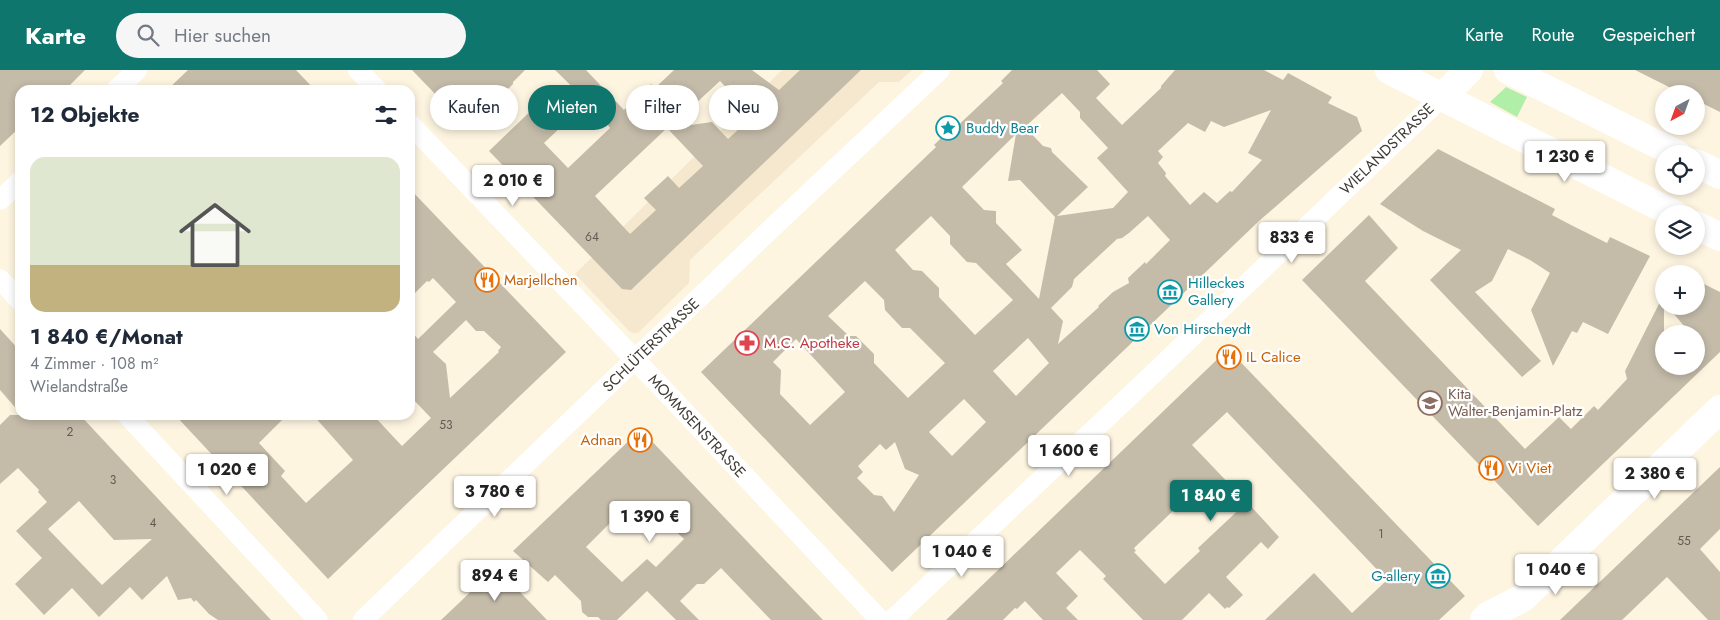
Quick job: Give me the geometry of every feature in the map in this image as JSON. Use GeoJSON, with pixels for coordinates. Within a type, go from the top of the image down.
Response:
{"type":"FeatureCollection","features":[{"type":"Feature","properties":{"kind":"main road"},"geometry":{"type":"LineString","coordinates":[[1389,70],[1656,205]]}},
{"type":"Feature","properties":{"kind":"main road","name":"WIELANDSTRASSE"},"geometry":{"type":"LineString","coordinates":[[1442,97],[1469,70]]}},
{"type":"Feature","properties":{"kind":"main road"},"geometry":{"type":"LineString","coordinates":[[1508,70],[1659,145]]}},
{"type":"Feature","properties":{"kind":"main road"},"geometry":{"type":"LineString","coordinates":[[1705,168],[1720,175]]}},
{"type":"Feature","properties":{"kind":"main road"},"geometry":{"type":"LineString","coordinates":[[1705,230],[1720,237]]}},
{"type":"Feature","properties":{"kind":"main road"},"geometry":{"type":"LineString","coordinates":[[1484,620],[1489,615],[1517,609],[1720,409]]}},
{"type":"Feature","properties":{"kind":"street"},"geometry":{"type":"LineString","coordinates":[[121,85],[137,70]]}},
{"type":"Feature","properties":{"kind":"street"},"geometry":{"type":"LineString","coordinates":[[358,70],[372,85]]}},
{"type":"Feature","properties":{"kind":"street","name":"SCHLÜTERSTRASSE"},"geometry":{"type":"LineString","coordinates":[[362,620],[940,70]]}},
{"type":"Feature","properties":{"kind":"street","name":"WIELANDSTRASSE"},"geometry":{"type":"LineString","coordinates":[[892,620],[1155,372],[1442,97]]}},
{"type":"Feature","properties":{"kind":"street","name":"MOMMSENSTRASSE"},"geometry":{"type":"LineString","coordinates":[[415,129],[880,620]]}},
{"type":"Feature","properties":{"kind":"street"},"geometry":{"type":"LineString","coordinates":[[0,200],[15,186]]}},
{"type":"Feature","properties":{"kind":"street"},"geometry":{"type":"LineString","coordinates":[[0,279],[15,296]]}},
{"type":"Feature","properties":{"kind":"street"},"geometry":{"type":"LineString","coordinates":[[132,420],[318,620]]}},
{"type":"Feature","properties":{"kind":"shaded area"},"geometry":{"type":"Polygon","coordinates":[[[782,70],[912,70],[899,82],[879,82],[690,260],[689,283],[638,333],[629,331],[575,274],[721,130],[778,130],[778,85],[767,85],[782,70]]]}},
{"type":"Feature","properties":{"kind":"green space"},"geometry":{"type":"Polygon","coordinates":[[[1506,87],[1527,97],[1517,117],[1490,102],[1506,87]]]}},
{"type":"Feature","properties":{"kind":"building"},"geometry":{"type":"Polygon","coordinates":[[[0,70],[85,70],[70,85],[15,85],[15,132],[0,146],[0,70]]]}},
{"type":"Feature","properties":{"kind":"building"},"geometry":{"type":"Polygon","coordinates":[[[188,70],[296,70],[310,85],[172,85],[188,70]]]}},
{"type":"Feature","properties":{"kind":"building"},"geometry":{"type":"Polygon","coordinates":[[[412,70],[525,70],[512,85],[430,85],[430,89],[412,70]]]}},
{"type":"Feature","properties":{"kind":"building"},"geometry":{"type":"Polygon","coordinates":[[[555,70],[586,70],[600,85],[570,85],[555,70]]]}},
{"type":"Feature","properties":{"kind":"building"},"geometry":{"type":"Polygon","coordinates":[[[674,70],[752,70],[772,85],[724,85],[720,81],[716,85],[709,85],[709,91],[699,100],[699,85],[658,85],[674,70]]]}},
{"type":"Feature","properties":{"kind":"building"},"geometry":{"type":"Polygon","coordinates":[[[800,70],[861,70],[631,290],[622,289],[489,151],[511,130],[518,130],[518,123],[528,114],[528,130],[558,130],[544,143],[568,168],[608,130],[616,130],[616,102],[624,110],[626,108],[626,130],[665,130],[595,196],[630,234],[656,210],[644,198],[668,176],[679,188],[703,166],[669,130],[699,130],[699,124],[709,122],[709,130],[720,130],[728,139],[738,130],[778,130],[778,89],[800,70]]]}},
{"type":"Feature","properties":{"kind":"building"},"geometry":{"type":"Polygon","coordinates":[[[1012,70],[1097,70],[1110,84],[1096,98],[1122,125],[1161,88],[1175,70],[1264,70],[1283,80],[1288,73],[1332,97],[1328,103],[1357,117],[1362,131],[1259,221],[892,572],[701,372],[936,147],[934,145],[949,130],[951,132],[1003,83],[1001,81],[1012,70]],[[1062,93],[1025,127],[1043,146],[1051,148],[1052,152],[1088,187],[1057,216],[1113,208],[1128,192],[1097,158],[1108,148],[1080,118],[1080,112],[1062,93]],[[1271,110],[1224,127],[1211,121],[1205,132],[1188,123],[1158,151],[1163,157],[1158,163],[1166,173],[1165,176],[1190,205],[1204,192],[1217,203],[1230,191],[1232,192],[1262,160],[1248,153],[1271,110]],[[1016,134],[962,187],[984,210],[996,211],[996,223],[1022,250],[1006,264],[1039,299],[1055,217],[1020,180],[1008,181],[1016,134]],[[931,216],[895,250],[913,270],[922,271],[939,288],[939,297],[975,335],[1013,300],[976,263],[967,262],[950,244],[950,236],[931,216]],[[1148,216],[1129,233],[1117,239],[1074,279],[1072,287],[1051,308],[1063,321],[1058,344],[1113,292],[1129,283],[1128,278],[1145,262],[1146,264],[1170,240],[1148,216]],[[865,281],[828,316],[849,336],[856,336],[874,354],[874,363],[908,398],[945,363],[910,328],[902,328],[885,310],[884,300],[865,281]],[[1028,338],[993,371],[1016,396],[1049,363],[1028,338]],[[796,339],[773,362],[781,370],[780,394],[810,425],[845,392],[796,339]],[[964,399],[929,432],[952,456],[986,422],[964,399]],[[895,442],[886,450],[880,444],[858,466],[863,472],[857,478],[874,495],[882,496],[894,512],[919,475],[905,469],[895,442]]]}},
{"type":"Feature","properties":{"kind":"building"},"geometry":{"type":"Polygon","coordinates":[[[1635,70],[1720,70],[1720,112],[1705,104],[1705,85],[1665,85],[1635,70]]]}},
{"type":"Feature","properties":{"kind":"building"},"geometry":{"type":"Polygon","coordinates":[[[1438,149],[1555,209],[1552,215],[1571,225],[1607,243],[1610,237],[1650,256],[1608,334],[1583,322],[1577,333],[1572,331],[1553,366],[1531,310],[1550,273],[1508,249],[1492,281],[1475,292],[1541,361],[1522,377],[1430,280],[1461,250],[1423,231],[1380,204],[1438,149]]]}},
{"type":"Feature","properties":{"kind":"building"},"geometry":{"type":"Polygon","coordinates":[[[415,194],[566,352],[328,579],[180,420],[282,420],[259,443],[285,471],[281,476],[306,503],[353,460],[317,420],[378,420],[402,446],[431,418],[415,401],[415,336],[418,339],[456,302],[433,278],[429,282],[427,281],[415,293],[415,194]],[[466,320],[433,352],[446,364],[450,398],[499,352],[501,347],[484,331],[476,331],[466,320]]]}},
{"type":"Feature","properties":{"kind":"building"},"geometry":{"type":"Polygon","coordinates":[[[1369,215],[1398,248],[1365,281],[1525,449],[1559,417],[1571,429],[1594,406],[1598,410],[1627,379],[1625,371],[1655,312],[1655,315],[1664,315],[1664,325],[1655,325],[1655,375],[1696,375],[1538,526],[1302,280],[1369,215]]]}},
{"type":"Feature","properties":{"kind":"building"},"geometry":{"type":"Polygon","coordinates":[[[1705,284],[1720,292],[1720,352],[1705,366],[1705,325],[1683,325],[1675,315],[1705,315],[1705,284]]]}},
{"type":"Feature","properties":{"kind":"building"},"geometry":{"type":"Polygon","coordinates":[[[0,329],[15,346],[15,407],[0,390],[0,329]]]}},
{"type":"Feature","properties":{"kind":"building"},"geometry":{"type":"Polygon","coordinates":[[[1228,349],[1465,596],[1439,620],[1265,620],[1314,573],[1352,613],[1387,580],[1227,412],[1192,445],[1236,491],[1213,498],[1198,482],[1174,503],[1176,506],[1174,510],[1134,548],[1136,551],[1134,552],[1165,584],[1200,551],[1198,548],[1247,502],[1279,537],[1268,549],[1261,542],[1226,577],[1243,595],[1229,608],[1225,609],[1209,593],[1182,620],[1143,620],[1103,579],[1106,576],[1080,550],[1056,573],[1078,596],[1066,608],[1078,620],[1043,620],[1025,601],[1003,620],[946,620],[1228,349]]]}},
{"type":"Feature","properties":{"kind":"building"},"geometry":{"type":"Polygon","coordinates":[[[10,415],[15,415],[15,420],[85,420],[271,620],[218,620],[209,614],[196,600],[194,602],[191,598],[178,600],[167,576],[142,600],[130,587],[99,617],[72,588],[44,615],[15,584],[42,558],[16,531],[47,502],[38,492],[39,490],[18,468],[0,484],[0,425],[10,415]],[[79,501],[48,529],[102,585],[152,539],[114,540],[79,501]]]}},
{"type":"Feature","properties":{"kind":"building"},"geometry":{"type":"Polygon","coordinates":[[[644,433],[823,620],[771,620],[721,568],[704,584],[697,584],[680,601],[699,620],[676,620],[647,591],[617,620],[601,620],[598,617],[588,617],[582,612],[581,601],[555,575],[548,582],[513,551],[636,434],[644,433]],[[652,509],[634,526],[621,512],[586,547],[622,582],[647,559],[656,567],[684,539],[652,509]]]}},
{"type":"Feature","properties":{"kind":"building"},"geometry":{"type":"Polygon","coordinates":[[[1720,467],[1720,529],[1700,549],[1720,572],[1720,620],[1708,620],[1667,577],[1622,620],[1560,620],[1720,467]]]}},
{"type":"Feature","properties":{"kind":"building"},"geometry":{"type":"Polygon","coordinates":[[[496,567],[547,620],[441,620],[459,603],[496,567]]]}},
{"type":"Feature","properties":{"kind":"place","name":"Buddy Bear"},"geometry":{"type":"Point","coordinates":[948,128]}},
{"type":"Feature","properties":{"kind":"place","name":"Marjellchen"},"geometry":{"type":"Point","coordinates":[487,280]}},
{"type":"Feature","properties":{"kind":"place","name":"Hilleckes Gallery"},"geometry":{"type":"Point","coordinates":[1170,292]}},
{"type":"Feature","properties":{"kind":"place","name":"Von Hirscheydt"},"geometry":{"type":"Point","coordinates":[1137,329]}},
{"type":"Feature","properties":{"kind":"place","name":"M.C. Apotheke"},"geometry":{"type":"Point","coordinates":[747,343]}},
{"type":"Feature","properties":{"kind":"place","name":"IL Calice"},"geometry":{"type":"Point","coordinates":[1229,357]}},
{"type":"Feature","properties":{"kind":"place","name":"Kita Walter-Benjamin-Platz"},"geometry":{"type":"Point","coordinates":[1430,403]}},
{"type":"Feature","properties":{"kind":"place","name":"Adnan"},"geometry":{"type":"Point","coordinates":[640,440]}},
{"type":"Feature","properties":{"kind":"place","name":"Vi Viet"},"geometry":{"type":"Point","coordinates":[1491,468]}},
{"type":"Feature","properties":{"kind":"place","name":"G-allery"},"geometry":{"type":"Point","coordinates":[1438,576]}}]}
